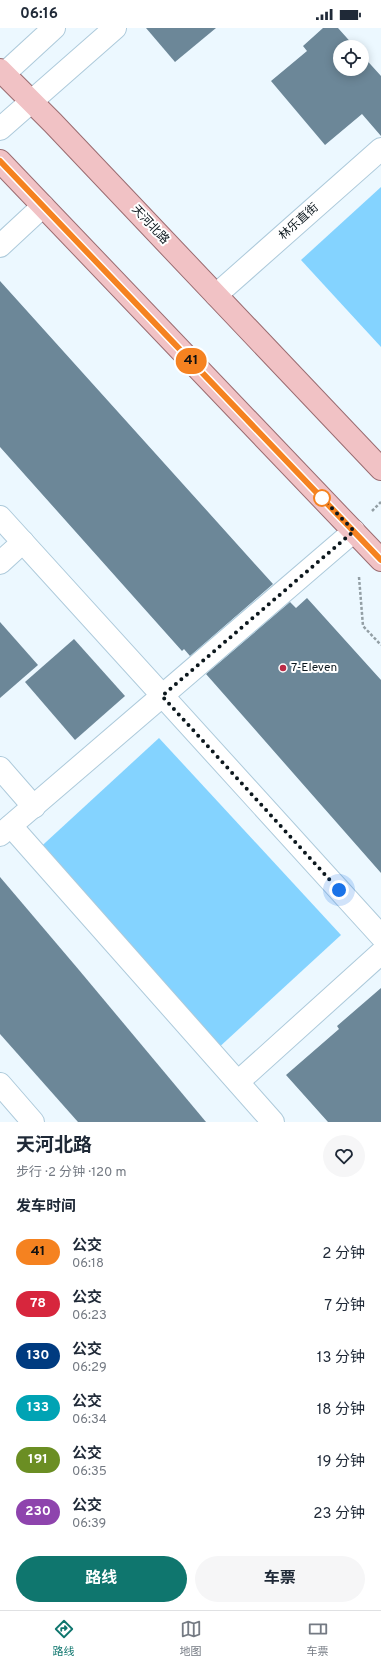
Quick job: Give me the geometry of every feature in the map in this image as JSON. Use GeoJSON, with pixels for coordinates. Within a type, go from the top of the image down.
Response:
{"type":"FeatureCollection","features":[{"type":"Feature","properties":{"kind":"main road","name":"天河北路"},"geometry":{"type":"LineString","coordinates":[[2,72],[53,123],[381,469]]}},
{"type":"Feature","properties":{"kind":"main road"},"geometry":{"type":"LineString","coordinates":[[0,161],[381,560]]}},
{"type":"Feature","properties":{"kind":"street"},"geometry":{"type":"LineString","coordinates":[[2,72],[54,28]]}},
{"type":"Feature","properties":{"kind":"street"},"geometry":{"type":"LineString","coordinates":[[0,129],[115,28]]}},
{"type":"Feature","properties":{"kind":"street","name":"林乐直街"},"geometry":{"type":"LineString","coordinates":[[216,296],[381,148]]}},
{"type":"Feature","properties":{"kind":"street"},"geometry":{"type":"LineString","coordinates":[[0,246],[43,206]]}},
{"type":"Feature","properties":{"kind":"street"},"geometry":{"type":"LineString","coordinates":[[0,517],[381,936]]}},
{"type":"Feature","properties":{"kind":"street"},"geometry":{"type":"LineString","coordinates":[[273,1122],[6,830],[354,531]]}},
{"type":"Feature","properties":{"kind":"street"},"geometry":{"type":"LineString","coordinates":[[0,563],[23,542]]}},
{"type":"Feature","properties":{"kind":"street"},"geometry":{"type":"LineString","coordinates":[[0,768],[34,807]]}},
{"type":"Feature","properties":{"kind":"street"},"geometry":{"type":"LineString","coordinates":[[238,1082],[381,953]]}},
{"type":"Feature","properties":{"kind":"street"},"geometry":{"type":"LineString","coordinates":[[0,1084],[33,1122]]}},
{"type":"Feature","properties":{"kind":"path"},"geometry":{"type":"LineString","coordinates":[[354,531],[363,626],[381,646]]}},
{"type":"Feature","properties":{"kind":"shaded area"},"geometry":{"type":"Polygon","coordinates":[[[381,187],[381,347],[301,260],[381,187]]]}},
{"type":"Feature","properties":{"kind":"shaded area"},"geometry":{"type":"Polygon","coordinates":[[[159,738],[341,935],[215,1051],[33,854],[159,738]]]}},
{"type":"Feature","properties":{"kind":"building"},"geometry":{"type":"Polygon","coordinates":[[[146,28],[216,28],[175,62],[146,28]]]}},
{"type":"Feature","properties":{"kind":"building"},"geometry":{"type":"Polygon","coordinates":[[[323,28],[338,28],[349,40],[333,40],[333,76],[369,76],[369,63],[381,76],[381,136],[362,114],[325,145],[271,81],[307,51],[303,46],[323,28]]]}},
{"type":"Feature","properties":{"kind":"building"},"geometry":{"type":"Polygon","coordinates":[[[0,281],[273,584],[190,656],[184,649],[182,651],[0,447],[0,281]]]}},
{"type":"Feature","properties":{"kind":"building"},"geometry":{"type":"Polygon","coordinates":[[[307,598],[381,680],[381,873],[206,674],[290,602],[296,608],[307,598]]]}},
{"type":"Feature","properties":{"kind":"building"},"geometry":{"type":"Polygon","coordinates":[[[0,622],[38,665],[0,698],[0,622]]]}},
{"type":"Feature","properties":{"kind":"building"},"geometry":{"type":"Polygon","coordinates":[[[74,639],[125,696],[75,740],[25,682],[74,639]]]}},
{"type":"Feature","properties":{"kind":"building"},"geometry":{"type":"Polygon","coordinates":[[[0,877],[206,1122],[78,1122],[0,1034],[0,877]]]}},
{"type":"Feature","properties":{"kind":"building"},"geometry":{"type":"Polygon","coordinates":[[[381,988],[381,1122],[328,1122],[286,1075],[339,1029],[337,1026],[381,988]]]}},
{"type":"Feature","properties":{"kind":"bus line","name":"41"},"geometry":{"type":"LineString","coordinates":[[0,161],[381,560]]}},
{"type":"Feature","properties":{"kind":"place","name":"7-Eleven"},"geometry":{"type":"Point","coordinates":[283,668]}},
{"type":"Feature","properties":{"kind":"route"},"geometry":{"type":"LineString","coordinates":[[322,498],[354,531],[162,696],[339,890]]}}]}
